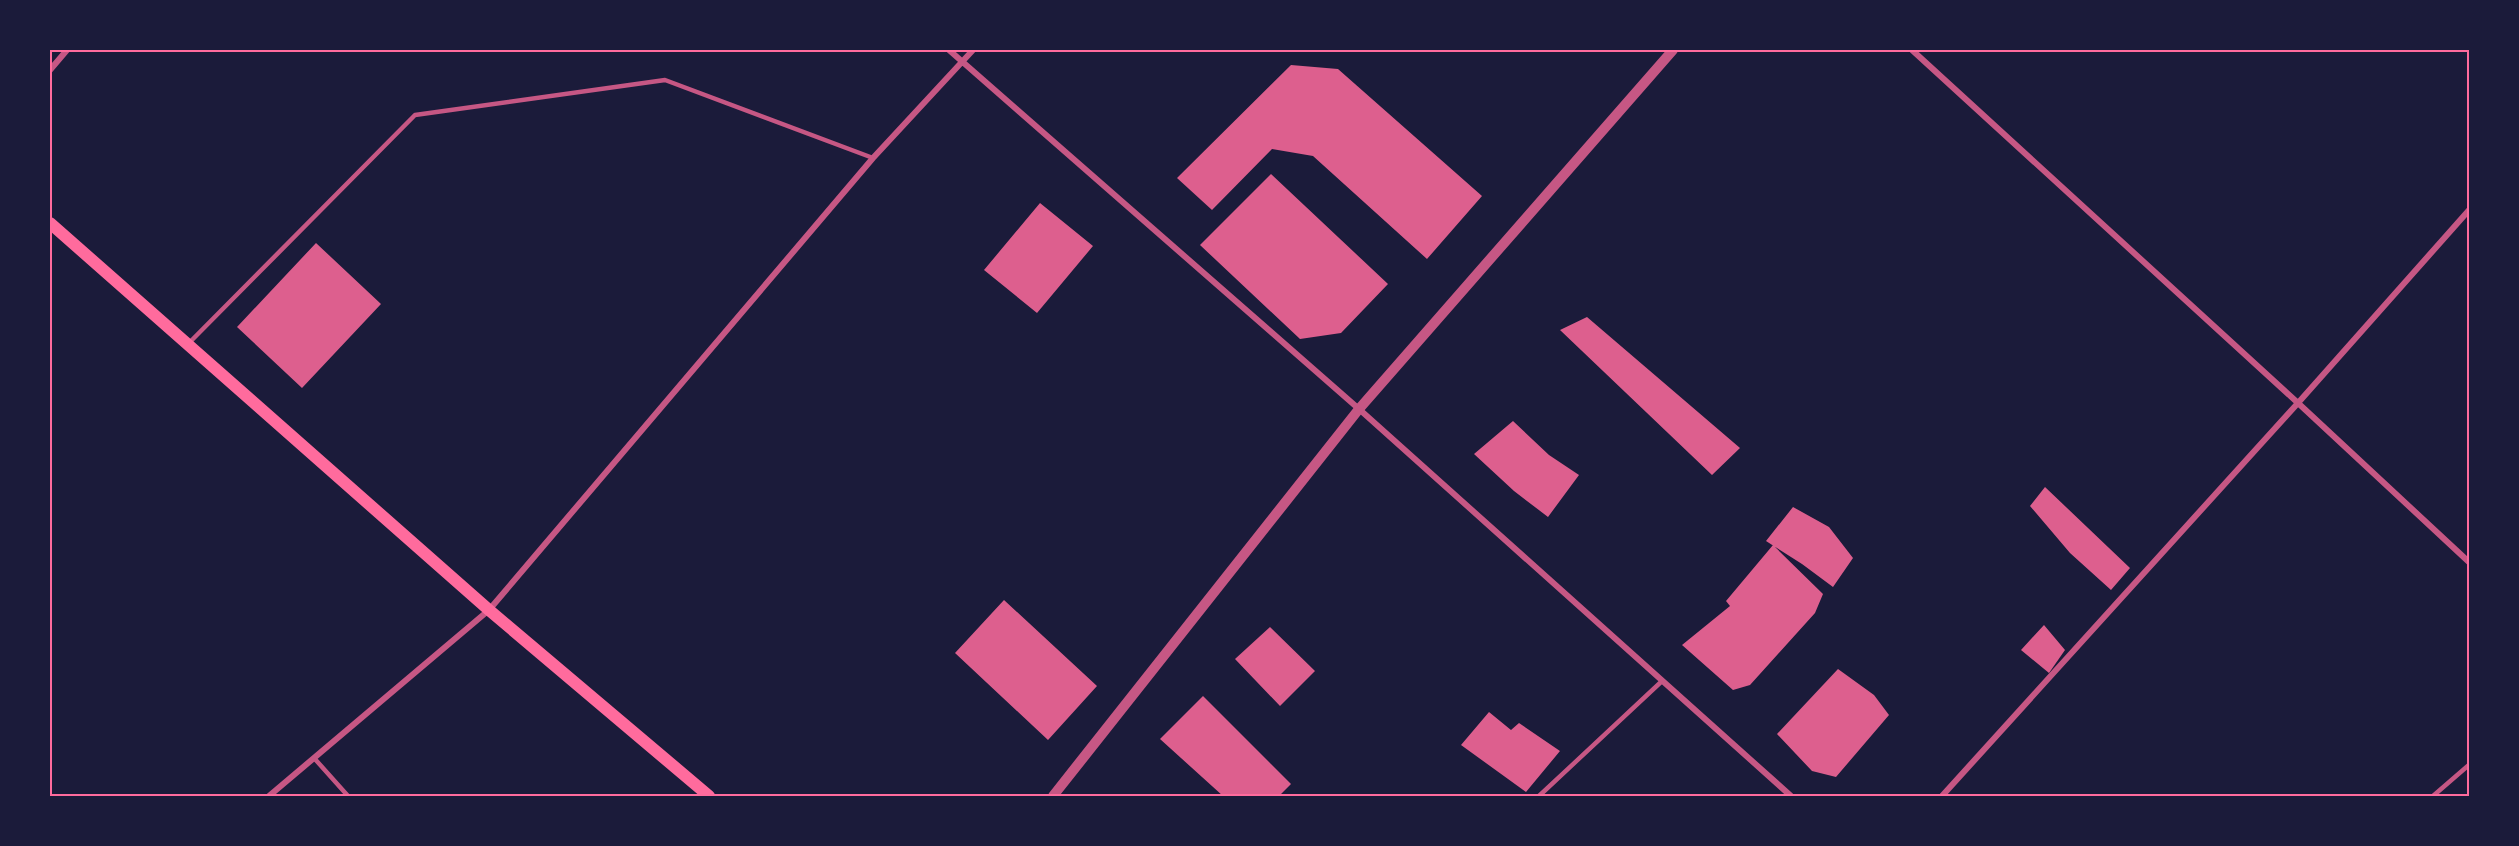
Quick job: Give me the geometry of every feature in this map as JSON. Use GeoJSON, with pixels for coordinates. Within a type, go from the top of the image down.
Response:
{"type":"FeatureCollection","features":[{"type":"Feature","properties":{"kind":"main road"},"geometry":{"type":"LineString","coordinates":[[50,223],[489,610],[709,796]]}},
{"type":"Feature","properties":{"kind":"street"},"geometry":{"type":"LineString","coordinates":[[50,70],[67,50]]}},
{"type":"Feature","properties":{"kind":"street"},"geometry":{"type":"LineString","coordinates":[[949,50],[1359,409],[1661,682],[1791,796]]}},
{"type":"Feature","properties":{"kind":"street"},"geometry":{"type":"LineString","coordinates":[[269,796],[489,610],[873,158],[973,50]]}},
{"type":"Feature","properties":{"kind":"street"},"geometry":{"type":"LineString","coordinates":[[1053,796],[1359,409],[1673,50]]}},
{"type":"Feature","properties":{"kind":"street"},"geometry":{"type":"LineString","coordinates":[[1912,50],[2298,403],[2469,563]]}},
{"type":"Feature","properties":{"kind":"street"},"geometry":{"type":"LineString","coordinates":[[1942,796],[2298,403],[2469,209]]}},
{"type":"Feature","properties":{"kind":"lane"},"geometry":{"type":"LineString","coordinates":[[187,345],[415,116],[665,81],[873,158]]}},
{"type":"Feature","properties":{"kind":"lane"},"geometry":{"type":"LineString","coordinates":[[1539,796],[1661,682]]}},
{"type":"Feature","properties":{"kind":"lane"},"geometry":{"type":"LineString","coordinates":[[314,759],[348,796]]}},
{"type":"Feature","properties":{"kind":"lane"},"geometry":{"type":"LineString","coordinates":[[2433,796],[2469,764]]}},
{"type":"Feature","properties":{"kind":"building"},"geometry":{"type":"Polygon","coordinates":[[[1291,65],[1338,69],[1482,196],[1427,259],[1313,156],[1272,149],[1212,210],[1177,178],[1291,65]]]}},
{"type":"Feature","properties":{"kind":"building"},"geometry":{"type":"Polygon","coordinates":[[[1271,174],[1388,284],[1341,333],[1300,339],[1200,245],[1271,174]]]}},
{"type":"Feature","properties":{"kind":"building"},"geometry":{"type":"Polygon","coordinates":[[[1040,203],[1093,246],[1037,313],[984,270],[1040,203]]]}},
{"type":"Feature","properties":{"kind":"building"},"geometry":{"type":"Polygon","coordinates":[[[316,243],[381,304],[302,388],[237,327],[316,243]]]}},
{"type":"Feature","properties":{"kind":"building"},"geometry":{"type":"Polygon","coordinates":[[[1587,317],[1740,448],[1712,475],[1560,330],[1587,317]]]}},
{"type":"Feature","properties":{"kind":"building"},"geometry":{"type":"Polygon","coordinates":[[[1513,421],[1549,455],[1579,475],[1548,517],[1514,491],[1474,454],[1513,421]]]}},
{"type":"Feature","properties":{"kind":"building"},"geometry":{"type":"Polygon","coordinates":[[[2045,487],[2130,568],[2111,590],[2070,553],[2030,506],[2045,487]]]}},
{"type":"Feature","properties":{"kind":"building"},"geometry":{"type":"Polygon","coordinates":[[[1793,507],[1829,527],[1853,558],[1833,587],[1766,541],[1793,507]]]}},
{"type":"Feature","properties":{"kind":"building"},"geometry":{"type":"Polygon","coordinates":[[[1773,545],[1823,594],[1815,613],[1750,685],[1733,690],[1682,645],[1730,606],[1726,601],[1773,545]]]}},
{"type":"Feature","properties":{"kind":"building"},"geometry":{"type":"Polygon","coordinates":[[[1004,600],[1097,686],[1048,740],[955,653],[1004,600]]]}},
{"type":"Feature","properties":{"kind":"building"},"geometry":{"type":"Polygon","coordinates":[[[2044,625],[2065,650],[2049,673],[2021,650],[2044,625]]]}},
{"type":"Feature","properties":{"kind":"building"},"geometry":{"type":"Polygon","coordinates":[[[1270,627],[1315,671],[1280,706],[1235,659],[1270,627]]]}},
{"type":"Feature","properties":{"kind":"building"},"geometry":{"type":"Polygon","coordinates":[[[1838,669],[1874,695],[1889,715],[1836,777],[1812,771],[1777,734],[1838,669]]]}},
{"type":"Feature","properties":{"kind":"building"},"geometry":{"type":"Polygon","coordinates":[[[1203,696],[1291,784],[1279,796],[1223,796],[1160,739],[1203,696]]]}},
{"type":"Feature","properties":{"kind":"building"},"geometry":{"type":"Polygon","coordinates":[[[1489,712],[1511,730],[1519,723],[1560,751],[1526,792],[1461,745],[1489,712]]]}}]}
